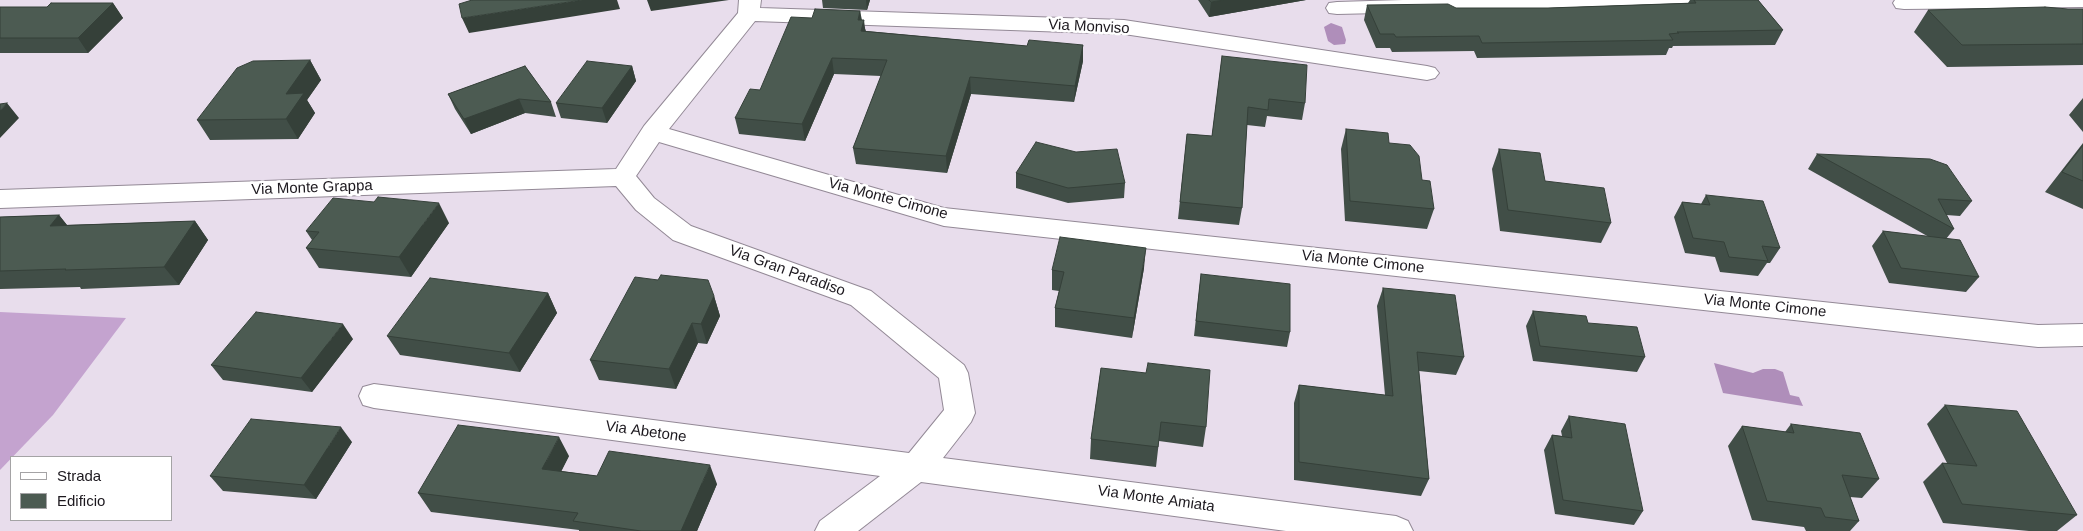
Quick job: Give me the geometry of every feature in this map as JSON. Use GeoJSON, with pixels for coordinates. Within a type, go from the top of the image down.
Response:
{"type":"FeatureCollection","features":[{"type":"Feature","properties":{"kind":"street"},"geometry":{"type":"LineString","coordinates":[[1336,8],[1680,0]]}},
{"type":"Feature","properties":{"kind":"street"},"geometry":{"type":"LineString","coordinates":[[1904,3],[2083,1]]}},
{"type":"Feature","properties":{"kind":"street"},"geometry":{"type":"LineString","coordinates":[[623,177],[653,132],[749,7]]}},
{"type":"Feature","properties":{"kind":"street","name":"Via Monviso"},"geometry":{"type":"LineString","coordinates":[[749,7],[952,10],[1124,27],[1427,72]]}},
{"type":"Feature","properties":{"kind":"street","name":"Via Monte Cimone"},"geometry":{"type":"LineString","coordinates":[[653,132],[944,217],[2038,336],[2083,335]]}},
{"type":"Feature","properties":{"kind":"street","name":"Via Monte Grappa"},"geometry":{"type":"LineString","coordinates":[[0,199],[623,177]]}},
{"type":"Feature","properties":{"kind":"street","name":"Via Gran Paradiso"},"geometry":{"type":"LineString","coordinates":[[623,177],[644,204],[682,233],[861,298],[952,373],[960,413],[917,468],[832,531]]}},
{"type":"Feature","properties":{"kind":"street","name":"Via Abetone"},"geometry":{"type":"LineString","coordinates":[[374,396],[917,468]]}},
{"type":"Feature","properties":{"kind":"street","name":"Via Monte Amiata"},"geometry":{"type":"LineString","coordinates":[[917,468],[1396,531]]}},
{"type":"Feature","properties":{"kind":"shaded area"},"geometry":{"type":"Polygon","coordinates":[[[1331,23],[1342,27],[1346,40],[1345,44],[1334,45],[1328,41],[1324,27],[1331,23]]]}},
{"type":"Feature","properties":{"kind":"shaded area"},"geometry":{"type":"Polygon","coordinates":[[[0,312],[126,318],[53,415],[13,456],[10,456],[10,460],[0,470],[0,312]]]}},
{"type":"Feature","properties":{"kind":"shaded area"},"geometry":{"type":"Polygon","coordinates":[[[1714,363],[1753,373],[1763,369],[1775,369],[1783,372],[1790,395],[1799,397],[1803,406],[1723,393],[1714,363]]]}},
{"type":"Feature","properties":{"kind":"building"},"geometry":{"type":"Polygon","coordinates":[[[472,0],[582,0],[462,18],[459,4],[472,0]]]}},
{"type":"Feature","properties":{"kind":"building"},"geometry":{"type":"Polygon","coordinates":[[[1694,0],[1758,0],[1783,30],[1677,32],[1679,33],[1669,34],[1673,40],[1482,43],[1479,36],[1396,37],[1394,34],[1380,34],[1367,5],[1448,4],[1456,8],[1548,8],[1696,3],[1694,0]]]}},
{"type":"Feature","properties":{"kind":"building"},"geometry":{"type":"Polygon","coordinates":[[[51,3],[113,3],[78,38],[0,38],[0,7],[47,7],[51,3]]]}},
{"type":"Feature","properties":{"kind":"building"},"geometry":{"type":"Polygon","coordinates":[[[2045,7],[2083,9],[2083,44],[1962,45],[1928,10],[2045,7]]]}},
{"type":"Feature","properties":{"kind":"building"},"geometry":{"type":"Polygon","coordinates":[[[815,9],[860,11],[858,20],[864,20],[861,31],[1027,46],[1029,40],[1083,45],[1075,86],[970,77],[946,156],[853,148],[887,60],[832,58],[802,124],[735,118],[750,89],[760,90],[791,17],[812,18],[815,9]]]}},
{"type":"Feature","properties":{"kind":"building"},"geometry":{"type":"Polygon","coordinates":[[[1222,56],[1307,65],[1305,103],[1269,99],[1268,110],[1248,107],[1242,208],[1180,202],[1187,134],[1212,136],[1222,56]]]}},
{"type":"Feature","properties":{"kind":"building"},"geometry":{"type":"Polygon","coordinates":[[[310,60],[286,94],[304,93],[286,119],[197,120],[237,68],[253,61],[310,60]]]}},
{"type":"Feature","properties":{"kind":"building"},"geometry":{"type":"Polygon","coordinates":[[[587,61],[632,66],[602,108],[556,103],[587,61]]]}},
{"type":"Feature","properties":{"kind":"building"},"geometry":{"type":"Polygon","coordinates":[[[525,66],[551,102],[519,99],[464,119],[448,94],[525,66]]]}},
{"type":"Feature","properties":{"kind":"building"},"geometry":{"type":"Polygon","coordinates":[[[7,103],[0,111],[0,104],[7,103]]]}},
{"type":"Feature","properties":{"kind":"building"},"geometry":{"type":"Polygon","coordinates":[[[1346,129],[1388,133],[1389,143],[1410,145],[1419,156],[1422,180],[1430,181],[1434,209],[1350,201],[1346,129]]]}},
{"type":"Feature","properties":{"kind":"building"},"geometry":{"type":"Polygon","coordinates":[[[1036,142],[1076,152],[1117,149],[1125,183],[1068,188],[1016,173],[1036,142]]]}},
{"type":"Feature","properties":{"kind":"building"},"geometry":{"type":"Polygon","coordinates":[[[2083,145],[2083,181],[2062,172],[2083,145]]]}},
{"type":"Feature","properties":{"kind":"building"},"geometry":{"type":"Polygon","coordinates":[[[1499,149],[1540,153],[1545,181],[1604,188],[1611,223],[1508,210],[1499,149]]]}},
{"type":"Feature","properties":{"kind":"building"},"geometry":{"type":"Polygon","coordinates":[[[1817,154],[1930,159],[1947,165],[1972,201],[1938,199],[1954,229],[1817,154]]]}},
{"type":"Feature","properties":{"kind":"building"},"geometry":{"type":"Polygon","coordinates":[[[1706,195],[1763,201],[1780,248],[1762,246],[1768,261],[1729,257],[1724,242],[1693,238],[1682,202],[1710,205],[1706,195]]]}},
{"type":"Feature","properties":{"kind":"building"},"geometry":{"type":"Polygon","coordinates":[[[378,197],[439,203],[399,257],[306,248],[319,232],[306,231],[333,198],[374,202],[378,197]]]}},
{"type":"Feature","properties":{"kind":"building"},"geometry":{"type":"Polygon","coordinates":[[[59,215],[50,226],[195,221],[164,267],[0,271],[0,217],[59,215]]]}},
{"type":"Feature","properties":{"kind":"building"},"geometry":{"type":"Polygon","coordinates":[[[1883,231],[1960,240],[1979,277],[1901,268],[1883,231]]]}},
{"type":"Feature","properties":{"kind":"building"},"geometry":{"type":"Polygon","coordinates":[[[1060,237],[1146,248],[1134,318],[1055,308],[1064,272],[1052,270],[1060,237]]]}},
{"type":"Feature","properties":{"kind":"building"},"geometry":{"type":"Polygon","coordinates":[[[1201,274],[1290,284],[1290,332],[1196,321],[1201,274]]]}},
{"type":"Feature","properties":{"kind":"building"},"geometry":{"type":"Polygon","coordinates":[[[661,275],[708,280],[714,296],[701,324],[692,323],[669,369],[590,360],[635,277],[658,280],[661,275]]]}},
{"type":"Feature","properties":{"kind":"building"},"geometry":{"type":"Polygon","coordinates":[[[430,278],[548,293],[509,353],[387,336],[430,278]]]}},
{"type":"Feature","properties":{"kind":"building"},"geometry":{"type":"Polygon","coordinates":[[[1383,288],[1455,295],[1464,357],[1417,352],[1429,479],[1299,462],[1299,385],[1393,396],[1383,288]]]}},
{"type":"Feature","properties":{"kind":"building"},"geometry":{"type":"Polygon","coordinates":[[[1533,311],[1586,316],[1588,323],[1637,327],[1645,357],[1540,346],[1533,311]]]}},
{"type":"Feature","properties":{"kind":"building"},"geometry":{"type":"Polygon","coordinates":[[[256,312],[343,324],[301,378],[211,365],[256,312]]]}},
{"type":"Feature","properties":{"kind":"building"},"geometry":{"type":"Polygon","coordinates":[[[1148,363],[1210,370],[1206,427],[1161,422],[1158,447],[1091,439],[1101,368],[1146,373],[1148,363]]]}},
{"type":"Feature","properties":{"kind":"building"},"geometry":{"type":"Polygon","coordinates":[[[1945,405],[2017,411],[2077,515],[1962,504],[1942,463],[1977,466],[1945,405]]]}},
{"type":"Feature","properties":{"kind":"building"},"geometry":{"type":"Polygon","coordinates":[[[1569,416],[1625,424],[1643,511],[1563,500],[1552,435],[1572,438],[1569,416]]]}},
{"type":"Feature","properties":{"kind":"building"},"geometry":{"type":"Polygon","coordinates":[[[251,419],[341,427],[304,485],[210,476],[251,419]]]}},
{"type":"Feature","properties":{"kind":"building"},"geometry":{"type":"Polygon","coordinates":[[[1791,424],[1860,433],[1879,479],[1842,475],[1859,521],[1825,517],[1821,508],[1767,501],[1742,426],[1794,433],[1791,424]]]}},
{"type":"Feature","properties":{"kind":"building"},"geometry":{"type":"Polygon","coordinates":[[[458,425],[559,437],[542,469],[597,476],[609,451],[710,465],[681,531],[641,531],[573,521],[578,513],[418,493],[458,425]]]}}]}
